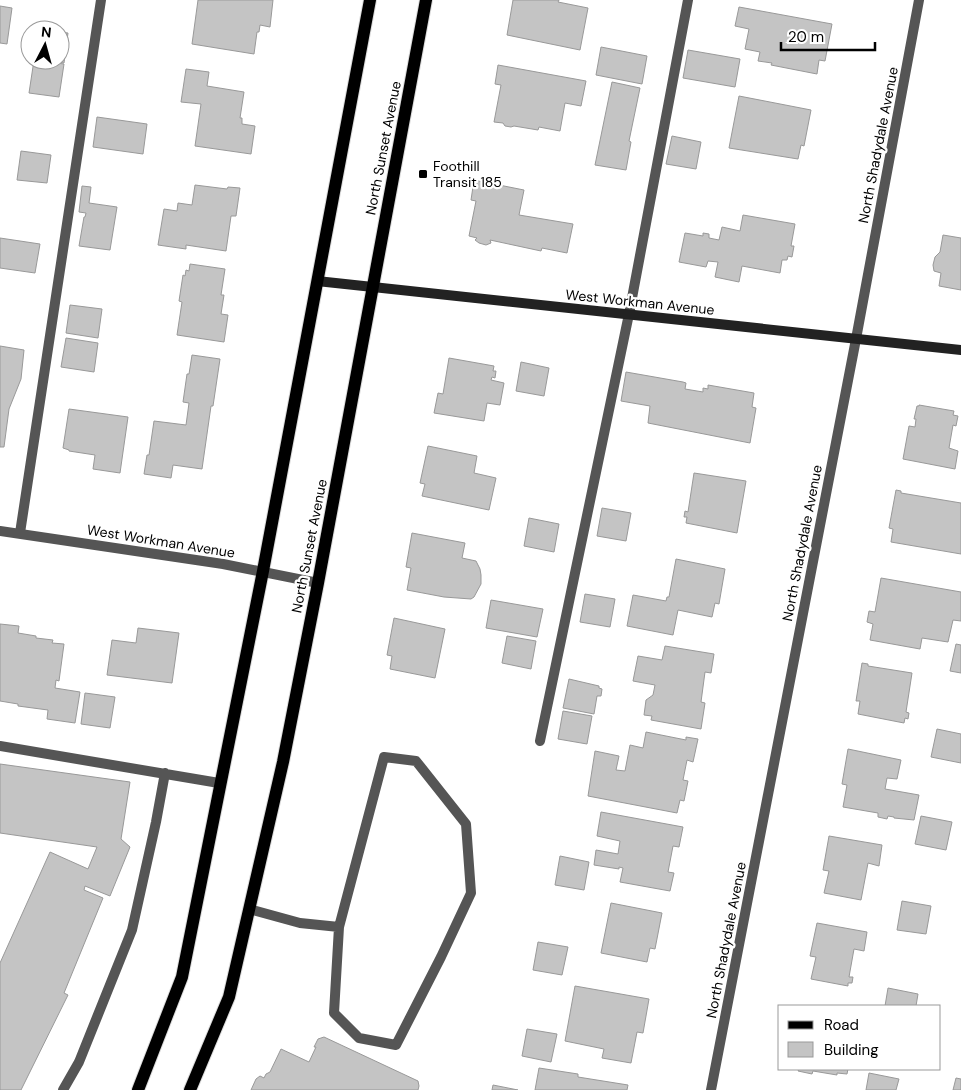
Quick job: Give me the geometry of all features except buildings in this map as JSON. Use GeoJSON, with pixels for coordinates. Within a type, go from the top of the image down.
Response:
{"type":"FeatureCollection","features":[{"type":"Feature","properties":{"kind":"main road"},"geometry":{"type":"LineString","coordinates":[[138,1090],[182,978],[262,572],[370,0]]}},
{"type":"Feature","properties":{"kind":"main road","name":"North Sunset Avenue"},"geometry":{"type":"LineString","coordinates":[[190,1090],[229,997],[283,762],[426,0]]}},
{"type":"Feature","properties":{"kind":"street"},"geometry":{"type":"LineString","coordinates":[[20,533],[100,0]]}},
{"type":"Feature","properties":{"kind":"street"},"geometry":{"type":"LineString","coordinates":[[540,741],[629,314],[688,0]]}},
{"type":"Feature","properties":{"kind":"street","name":"North Shadydale Avenue"},"geometry":{"type":"LineString","coordinates":[[711,1090],[856,339],[919,0]]}},
{"type":"Feature","properties":{"kind":"street","name":"West Workman Avenue"},"geometry":{"type":"LineString","coordinates":[[317,281],[961,350]]}},
{"type":"Feature","properties":{"kind":"street","name":"West Workman Avenue"},"geometry":{"type":"LineString","coordinates":[[0,531],[262,572],[318,583]]}},
{"type":"Feature","properties":{"kind":"street"},"geometry":{"type":"LineString","coordinates":[[0,746],[219,783]]}},
{"type":"Feature","properties":{"kind":"street"},"geometry":{"type":"LineString","coordinates":[[384,757],[416,761],[466,824],[471,893],[396,1045],[359,1038],[334,1014],[339,927],[384,757]]}},
{"type":"Feature","properties":{"kind":"street"},"geometry":{"type":"LineString","coordinates":[[63,1090],[79,1062],[132,930],[165,773]]}},
{"type":"Feature","properties":{"kind":"street"},"geometry":{"type":"LineString","coordinates":[[249,909],[300,923],[339,927]]}},
{"type":"Feature","properties":{"kind":"place","name":"Foothill Transit 185"},"geometry":{"type":"Point","coordinates":[423,174]}}]}
